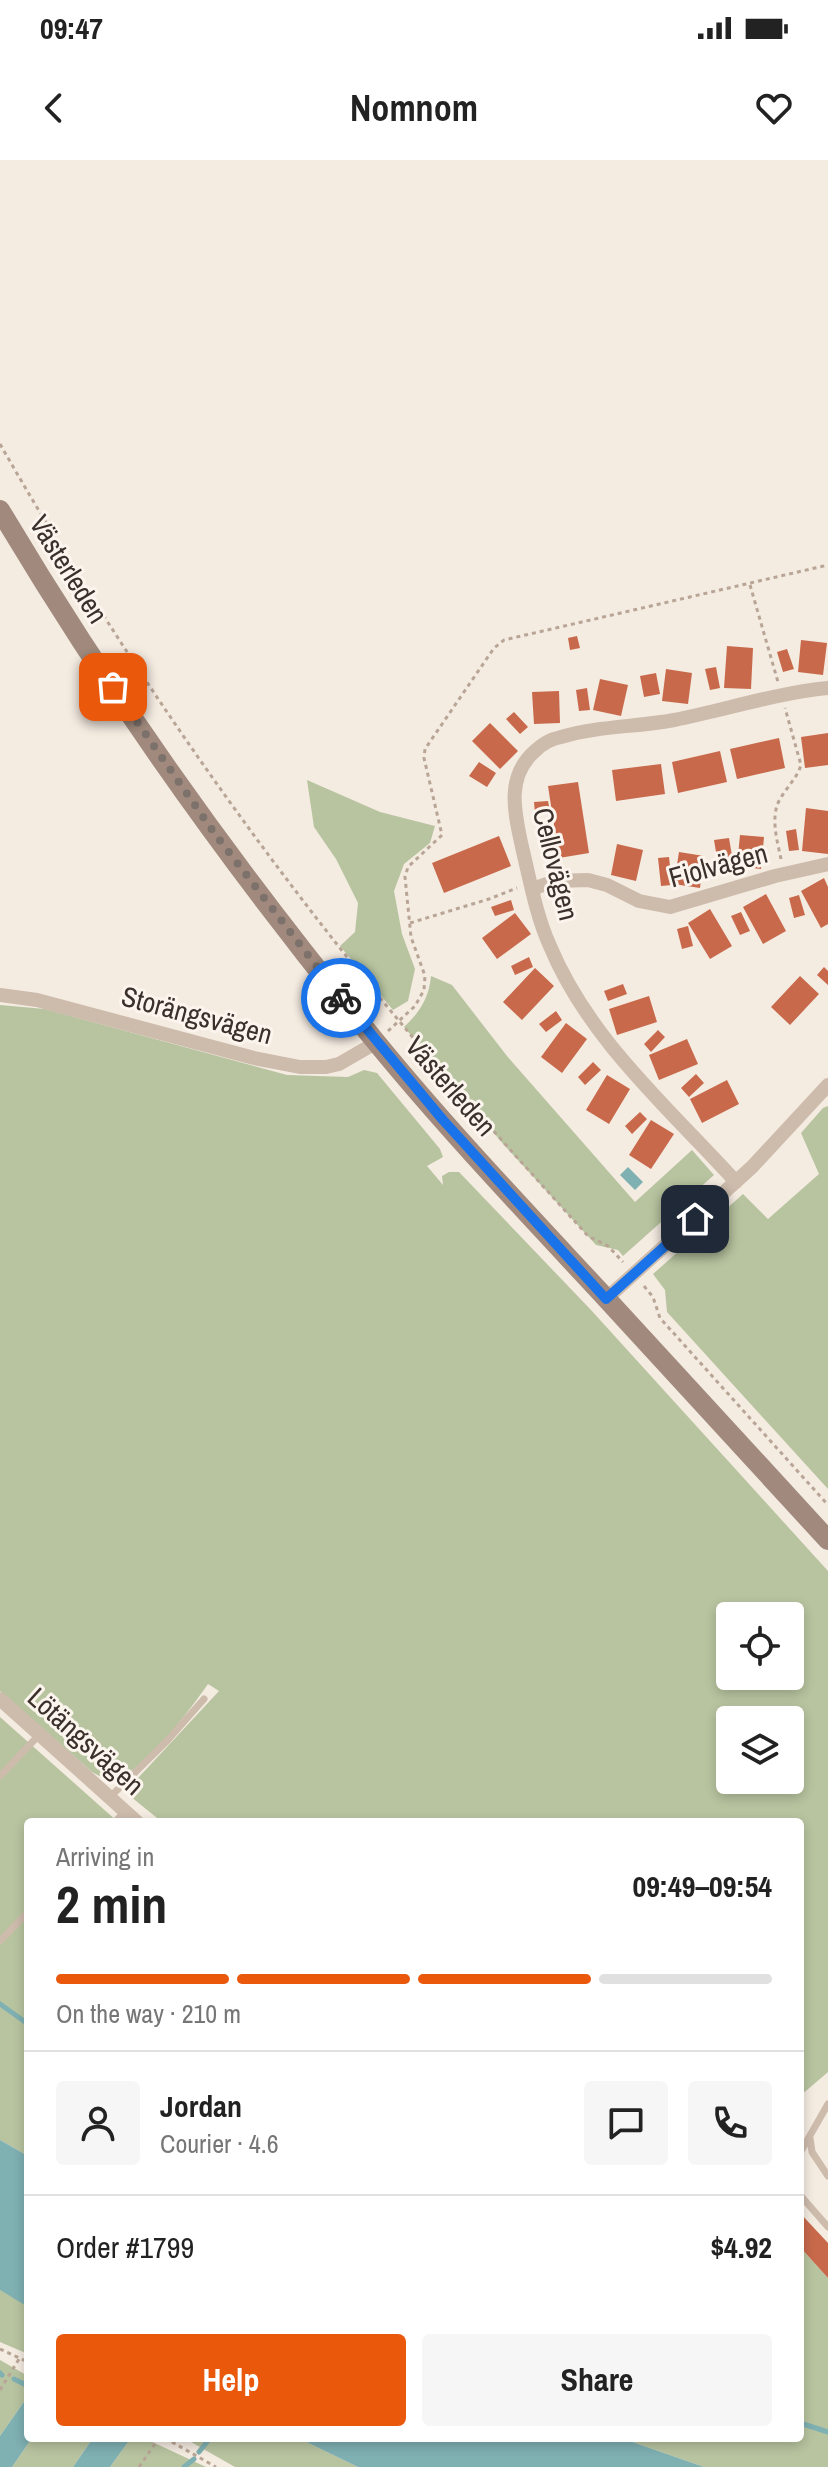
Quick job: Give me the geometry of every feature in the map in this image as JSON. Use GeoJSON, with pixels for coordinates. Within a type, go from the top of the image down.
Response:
{"type":"FeatureCollection","features":[{"type":"Feature","properties":{"kind":"main road","name":"Västerleden"},"geometry":{"type":"LineString","coordinates":[[0,510],[79,638],[154,749],[286,929],[377,1042],[481,1163],[828,1540]]}},
{"type":"Feature","properties":{"kind":"street","name":"Cellovägen"},"geometry":{"type":"LineString","coordinates":[[736,1182],[600,1033],[573,994],[550,947],[532,889],[513,799],[521,770],[545,743],[568,735],[647,725],[828,688]]}},
{"type":"Feature","properties":{"kind":"street","name":"Fiolvägen"},"geometry":{"type":"LineString","coordinates":[[532,889],[555,881],[588,880],[607,885],[639,901],[670,907],[828,864]]}},
{"type":"Feature","properties":{"kind":"street","name":"Storängsvägen"},"geometry":{"type":"LineString","coordinates":[[0,995],[37,1000],[254,1058],[300,1067],[339,1064],[377,1042]]}},
{"type":"Feature","properties":{"kind":"street"},"geometry":{"type":"LineString","coordinates":[[606,1299],[736,1182],[828,1085]]}},
{"type":"Feature","properties":{"kind":"street","name":"Lötängsvägen"},"geometry":{"type":"LineString","coordinates":[[0,1699],[110,1797],[120,1816]]}},
{"type":"Feature","properties":{"kind":"lane"},"geometry":{"type":"LineString","coordinates":[[110,1797],[204,1699]]}},
{"type":"Feature","properties":{"kind":"lane"},"geometry":{"type":"LineString","coordinates":[[0,1776],[39,1735]]}},
{"type":"Feature","properties":{"kind":"lane"},"geometry":{"type":"LineString","coordinates":[[0,1941],[24,1916]]}},
{"type":"Feature","properties":{"kind":"lane"},"geometry":{"type":"LineString","coordinates":[[804,2147],[828,2104]]}},
{"type":"Feature","properties":{"kind":"lane"},"geometry":{"type":"LineString","coordinates":[[810,2138],[812,2152],[828,2176]]}},
{"type":"Feature","properties":{"kind":"lane"},"geometry":{"type":"LineString","coordinates":[[804,2200],[828,2227]]}},
{"type":"Feature","properties":{"kind":"path"},"geometry":{"type":"LineString","coordinates":[[0,444],[66,555],[173,720],[302,899],[399,1021],[491,1128],[588,1236],[608,1246],[634,1274],[650,1292],[660,1318],[828,1505]]}},
{"type":"Feature","properties":{"kind":"path"},"geometry":{"type":"LineString","coordinates":[[377,1042],[415,1006],[424,990],[425,976],[411,937],[405,877],[408,867],[442,835],[424,758],[425,749],[494,648],[504,640],[828,565]]}},
{"type":"Feature","properties":{"kind":"path"},"geometry":{"type":"LineString","coordinates":[[750,584],[801,765],[774,813],[785,874]]}},
{"type":"Feature","properties":{"kind":"path"},"geometry":{"type":"LineString","coordinates":[[410,923],[518,887],[532,889]]}},
{"type":"Feature","properties":{"kind":"path"},"geometry":{"type":"LineString","coordinates":[[0,2349],[24,2361]]}},
{"type":"Feature","properties":{"kind":"path"},"geometry":{"type":"LineString","coordinates":[[0,2390],[19,2359]]}},
{"type":"Feature","properties":{"kind":"path"},"geometry":{"type":"LineString","coordinates":[[139,2467],[159,2442]]}},
{"type":"Feature","properties":{"kind":"path"},"geometry":{"type":"LineString","coordinates":[[169,2442],[216,2467]]}},
{"type":"Feature","properties":{"kind":"green space"},"geometry":{"type":"Polygon","coordinates":[[[307,780],[380,812],[435,826],[430,843],[404,864],[394,891],[402,934],[415,969],[408,1001],[393,1010],[340,946],[355,932],[358,903],[336,859],[314,827],[307,780]]]}},
{"type":"Feature","properties":{"kind":"green space"},"geometry":{"type":"Polygon","coordinates":[[[431,976],[452,985],[507,1056],[635,1202],[692,1150],[714,1175],[623,1256],[618,1250],[596,1245],[504,1145],[404,1027],[423,1004],[431,976]]]}},
{"type":"Feature","properties":{"kind":"green space"},"geometry":{"type":"Polygon","coordinates":[[[0,1005],[45,1009],[287,1075],[348,1077],[364,1070],[377,1073],[440,1149],[443,1157],[427,1166],[443,1185],[442,1176],[459,1172],[591,1310],[828,1571],[828,2072],[804,2093],[804,1818],[157,1818],[125,1792],[219,1691],[208,1684],[152,1753],[112,1783],[92,1772],[0,1691],[0,1005]]]}},
{"type":"Feature","properties":{"kind":"green space"},"geometry":{"type":"Polygon","coordinates":[[[828,1106],[828,1489],[667,1312],[665,1290],[653,1274],[743,1194],[768,1219],[819,1174],[801,1133],[828,1106]]]}},
{"type":"Feature","properties":{"kind":"green space"},"geometry":{"type":"Polygon","coordinates":[[[0,1717],[114,1818],[24,1818],[24,2154],[0,2140],[0,1717]]]}},
{"type":"Feature","properties":{"kind":"green space"},"geometry":{"type":"Polygon","coordinates":[[[804,2251],[828,2278],[828,2467],[704,2467],[632,2442],[804,2442],[804,2251]]]}},
{"type":"Feature","properties":{"kind":"green space"},"geometry":{"type":"Polygon","coordinates":[[[0,2290],[24,2304],[24,2352],[0,2342],[0,2290]]]}},
{"type":"Feature","properties":{"kind":"green space"},"geometry":{"type":"Polygon","coordinates":[[[0,2360],[24,2374],[24,2402],[0,2436],[0,2360]]]}},
{"type":"Feature","properties":{"kind":"green space"},"geometry":{"type":"Polygon","coordinates":[[[29,2442],[90,2442],[73,2467],[12,2467],[29,2442]]]}},
{"type":"Feature","properties":{"kind":"green space"},"geometry":{"type":"Polygon","coordinates":[[[128,2442],[153,2442],[206,2467],[110,2467],[128,2442]]]}},
{"type":"Feature","properties":{"kind":"green space"},"geometry":{"type":"Polygon","coordinates":[[[191,2442],[306,2442],[358,2467],[235,2467],[191,2442]]]}},
{"type":"Feature","properties":{"kind":"water"},"geometry":{"type":"Polygon","coordinates":[[[628,1167],[643,1182],[635,1190],[620,1175],[628,1167]]]}},
{"type":"Feature","properties":{"kind":"water"},"geometry":{"type":"Polygon","coordinates":[[[0,2140],[24,2154],[24,2305],[0,2290],[0,2140]]]}},
{"type":"Feature","properties":{"kind":"water"},"geometry":{"type":"Polygon","coordinates":[[[24,2402],[24,2442],[29,2442],[12,2467],[0,2467],[0,2436],[24,2402]]]}},
{"type":"Feature","properties":{"kind":"water"},"geometry":{"type":"Polygon","coordinates":[[[90,2442],[128,2442],[110,2467],[73,2467],[90,2442]]]}},
{"type":"Feature","properties":{"kind":"water"},"geometry":{"type":"Polygon","coordinates":[[[306,2442],[632,2442],[704,2467],[358,2467],[306,2442]]]}},
{"type":"Feature","properties":{"kind":"building"},"geometry":{"type":"Polygon","coordinates":[[[577,636],[580,648],[570,650],[568,638],[577,636]]]}},
{"type":"Feature","properties":{"kind":"building"},"geometry":{"type":"Polygon","coordinates":[[[801,640],[827,643],[823,675],[798,672],[801,640]]]}},
{"type":"Feature","properties":{"kind":"building"},"geometry":{"type":"Polygon","coordinates":[[[727,646],[753,648],[751,689],[724,688],[727,646]]]}},
{"type":"Feature","properties":{"kind":"building"},"geometry":{"type":"Polygon","coordinates":[[[787,649],[794,669],[783,672],[777,652],[787,649]]]}},
{"type":"Feature","properties":{"kind":"building"},"geometry":{"type":"Polygon","coordinates":[[[716,667],[720,688],[710,690],[705,669],[716,667]]]}},
{"type":"Feature","properties":{"kind":"building"},"geometry":{"type":"Polygon","coordinates":[[[666,669],[692,673],[688,704],[662,701],[666,669]]]}},
{"type":"Feature","properties":{"kind":"building"},"geometry":{"type":"Polygon","coordinates":[[[656,673],[660,694],[644,697],[640,676],[656,673]]]}},
{"type":"Feature","properties":{"kind":"building"},"geometry":{"type":"Polygon","coordinates":[[[600,679],[628,685],[621,716],[593,710],[600,679]]]}},
{"type":"Feature","properties":{"kind":"building"},"geometry":{"type":"Polygon","coordinates":[[[587,688],[590,710],[579,711],[576,690],[587,688]]]}},
{"type":"Feature","properties":{"kind":"building"},"geometry":{"type":"Polygon","coordinates":[[[559,691],[560,723],[534,724],[532,692],[559,691]]]}},
{"type":"Feature","properties":{"kind":"building"},"geometry":{"type":"Polygon","coordinates":[[[514,712],[528,727],[520,734],[506,719],[514,712]]]}},
{"type":"Feature","properties":{"kind":"building"},"geometry":{"type":"Polygon","coordinates":[[[490,723],[518,751],[500,769],[472,741],[490,723]]]}},
{"type":"Feature","properties":{"kind":"building"},"geometry":{"type":"Polygon","coordinates":[[[828,733],[828,765],[805,768],[801,737],[828,733]]]}},
{"type":"Feature","properties":{"kind":"building"},"geometry":{"type":"Polygon","coordinates":[[[779,738],[785,768],[737,779],[730,749],[779,738]]]}},
{"type":"Feature","properties":{"kind":"building"},"geometry":{"type":"Polygon","coordinates":[[[720,751],[727,782],[678,793],[672,762],[720,751]]]}},
{"type":"Feature","properties":{"kind":"building"},"geometry":{"type":"Polygon","coordinates":[[[479,762],[496,773],[487,787],[469,776],[479,762]]]}},
{"type":"Feature","properties":{"kind":"building"},"geometry":{"type":"Polygon","coordinates":[[[661,764],[665,794],[616,801],[612,770],[661,764]]]}},
{"type":"Feature","properties":{"kind":"building"},"geometry":{"type":"Polygon","coordinates":[[[578,782],[589,853],[559,858],[548,786],[578,782]]]}},
{"type":"Feature","properties":{"kind":"building"},"geometry":{"type":"Polygon","coordinates":[[[548,801],[550,811],[535,813],[534,802],[548,801]]]}},
{"type":"Feature","properties":{"kind":"building"},"geometry":{"type":"Polygon","coordinates":[[[806,808],[828,811],[828,854],[802,851],[806,808]]]}},
{"type":"Feature","properties":{"kind":"building"},"geometry":{"type":"Polygon","coordinates":[[[552,823],[553,833],[539,835],[537,825],[552,823]]]}},
{"type":"Feature","properties":{"kind":"building"},"geometry":{"type":"Polygon","coordinates":[[[796,829],[799,850],[789,851],[786,831],[796,829]]]}},
{"type":"Feature","properties":{"kind":"building"},"geometry":{"type":"Polygon","coordinates":[[[740,835],[764,837],[761,869],[737,866],[740,835]]]}},
{"type":"Feature","properties":{"kind":"building"},"geometry":{"type":"Polygon","coordinates":[[[499,836],[511,866],[444,893],[432,863],[499,836]]]}},
{"type":"Feature","properties":{"kind":"building"},"geometry":{"type":"Polygon","coordinates":[[[729,838],[733,862],[718,864],[714,840],[729,838]]]}},
{"type":"Feature","properties":{"kind":"building"},"geometry":{"type":"Polygon","coordinates":[[[617,844],[643,850],[636,881],[611,875],[617,844]]]}},
{"type":"Feature","properties":{"kind":"building"},"geometry":{"type":"Polygon","coordinates":[[[555,846],[557,856],[542,858],[541,848],[555,846]]]}},
{"type":"Feature","properties":{"kind":"building"},"geometry":{"type":"Polygon","coordinates":[[[679,852],[704,856],[700,888],[674,884],[679,852]]]}},
{"type":"Feature","properties":{"kind":"building"},"geometry":{"type":"Polygon","coordinates":[[[669,857],[672,885],[661,886],[658,858],[669,857]]]}},
{"type":"Feature","properties":{"kind":"building"},"geometry":{"type":"Polygon","coordinates":[[[824,878],[828,887],[828,924],[821,928],[801,891],[824,878]]]}},
{"type":"Feature","properties":{"kind":"building"},"geometry":{"type":"Polygon","coordinates":[[[766,894],[786,931],[763,944],[743,907],[766,894]]]}},
{"type":"Feature","properties":{"kind":"building"},"geometry":{"type":"Polygon","coordinates":[[[799,895],[805,915],[794,918],[789,898],[799,895]]]}},
{"type":"Feature","properties":{"kind":"building"},"geometry":{"type":"Polygon","coordinates":[[[511,900],[514,910],[495,916],[491,907],[511,900]]]}},
{"type":"Feature","properties":{"kind":"building"},"geometry":{"type":"Polygon","coordinates":[[[710,909],[732,946],[710,959],[688,923],[710,909]]]}},
{"type":"Feature","properties":{"kind":"building"},"geometry":{"type":"Polygon","coordinates":[[[741,912],[750,931],[740,935],[731,916],[741,912]]]}},
{"type":"Feature","properties":{"kind":"building"},"geometry":{"type":"Polygon","coordinates":[[[515,913],[531,934],[497,959],[482,938],[515,913]]]}},
{"type":"Feature","properties":{"kind":"building"},"geometry":{"type":"Polygon","coordinates":[[[688,926],[693,946],[682,949],[677,929],[688,926]]]}},
{"type":"Feature","properties":{"kind":"building"},"geometry":{"type":"Polygon","coordinates":[[[529,957],[533,967],[515,975],[511,966],[529,957]]]}},
{"type":"Feature","properties":{"kind":"building"},"geometry":{"type":"Polygon","coordinates":[[[824,967],[828,971],[828,985],[817,975],[824,967]]]}},
{"type":"Feature","properties":{"kind":"building"},"geometry":{"type":"Polygon","coordinates":[[[535,968],[554,986],[522,1020],[503,1002],[535,968]]]}},
{"type":"Feature","properties":{"kind":"building"},"geometry":{"type":"Polygon","coordinates":[[[800,976],[819,994],[790,1025],[771,1007],[800,976]]]}},
{"type":"Feature","properties":{"kind":"building"},"geometry":{"type":"Polygon","coordinates":[[[623,984],[627,994],[608,1001],[604,991],[623,984]]]}},
{"type":"Feature","properties":{"kind":"building"},"geometry":{"type":"Polygon","coordinates":[[[649,996],[657,1022],[617,1035],[609,1009],[649,996]]]}},
{"type":"Feature","properties":{"kind":"building"},"geometry":{"type":"Polygon","coordinates":[[[556,1011],[562,1020],[546,1032],[539,1024],[556,1011]]]}},
{"type":"Feature","properties":{"kind":"building"},"geometry":{"type":"Polygon","coordinates":[[[566,1023],[587,1039],[562,1073],[541,1057],[566,1023]]]}},
{"type":"Feature","properties":{"kind":"building"},"geometry":{"type":"Polygon","coordinates":[[[658,1030],[665,1037],[651,1052],[644,1044],[658,1030]]]}},
{"type":"Feature","properties":{"kind":"building"},"geometry":{"type":"Polygon","coordinates":[[[687,1039],[698,1064],[659,1080],[649,1055],[687,1039]]]}},
{"type":"Feature","properties":{"kind":"building"},"geometry":{"type":"Polygon","coordinates":[[[593,1062],[601,1070],[585,1085],[578,1077],[593,1062]]]}},
{"type":"Feature","properties":{"kind":"building"},"geometry":{"type":"Polygon","coordinates":[[[696,1074],[704,1083],[689,1097],[681,1088],[696,1074]]]}},
{"type":"Feature","properties":{"kind":"building"},"geometry":{"type":"Polygon","coordinates":[[[607,1075],[630,1089],[609,1124],[586,1110],[607,1075]]]}},
{"type":"Feature","properties":{"kind":"building"},"geometry":{"type":"Polygon","coordinates":[[[727,1080],[739,1104],[702,1123],[690,1099],[727,1080]]]}},
{"type":"Feature","properties":{"kind":"building"},"geometry":{"type":"Polygon","coordinates":[[[640,1112],[647,1119],[632,1134],[625,1126],[640,1112]]]}},
{"type":"Feature","properties":{"kind":"building"},"geometry":{"type":"Polygon","coordinates":[[[651,1120],[674,1134],[651,1169],[629,1155],[651,1120]]]}},
{"type":"Feature","properties":{"kind":"building"},"geometry":{"type":"Polygon","coordinates":[[[804,2217],[828,2243],[828,2278],[804,2251],[804,2217]]]}},
{"type":"Feature","properties":{"kind":"waterway"},"geometry":{"type":"LineString","coordinates":[[0,2004],[24,2021]]}},
{"type":"Feature","properties":{"kind":"waterway"},"geometry":{"type":"LineString","coordinates":[[14,2379],[24,2384]]}},
{"type":"Feature","properties":{"kind":"waterway"},"geometry":{"type":"LineString","coordinates":[[804,2424],[828,2432]]}},
{"type":"Feature","properties":{"kind":"waterway"},"geometry":{"type":"LineString","coordinates":[[199,2452],[207,2442]]}},
{"type":"Feature","properties":{"kind":"waterway"},"geometry":{"type":"LineString","coordinates":[[184,2467],[194,2459]]}},
{"type":"Feature","properties":{"kind":"way so far"},"geometry":{"type":"LineString","coordinates":[[113,687],[215,834],[341,998]]}},
{"type":"Feature","properties":{"kind":"route"},"geometry":{"type":"LineString","coordinates":[[341,998],[443,1120],[606,1299],[695,1219]]}}]}
